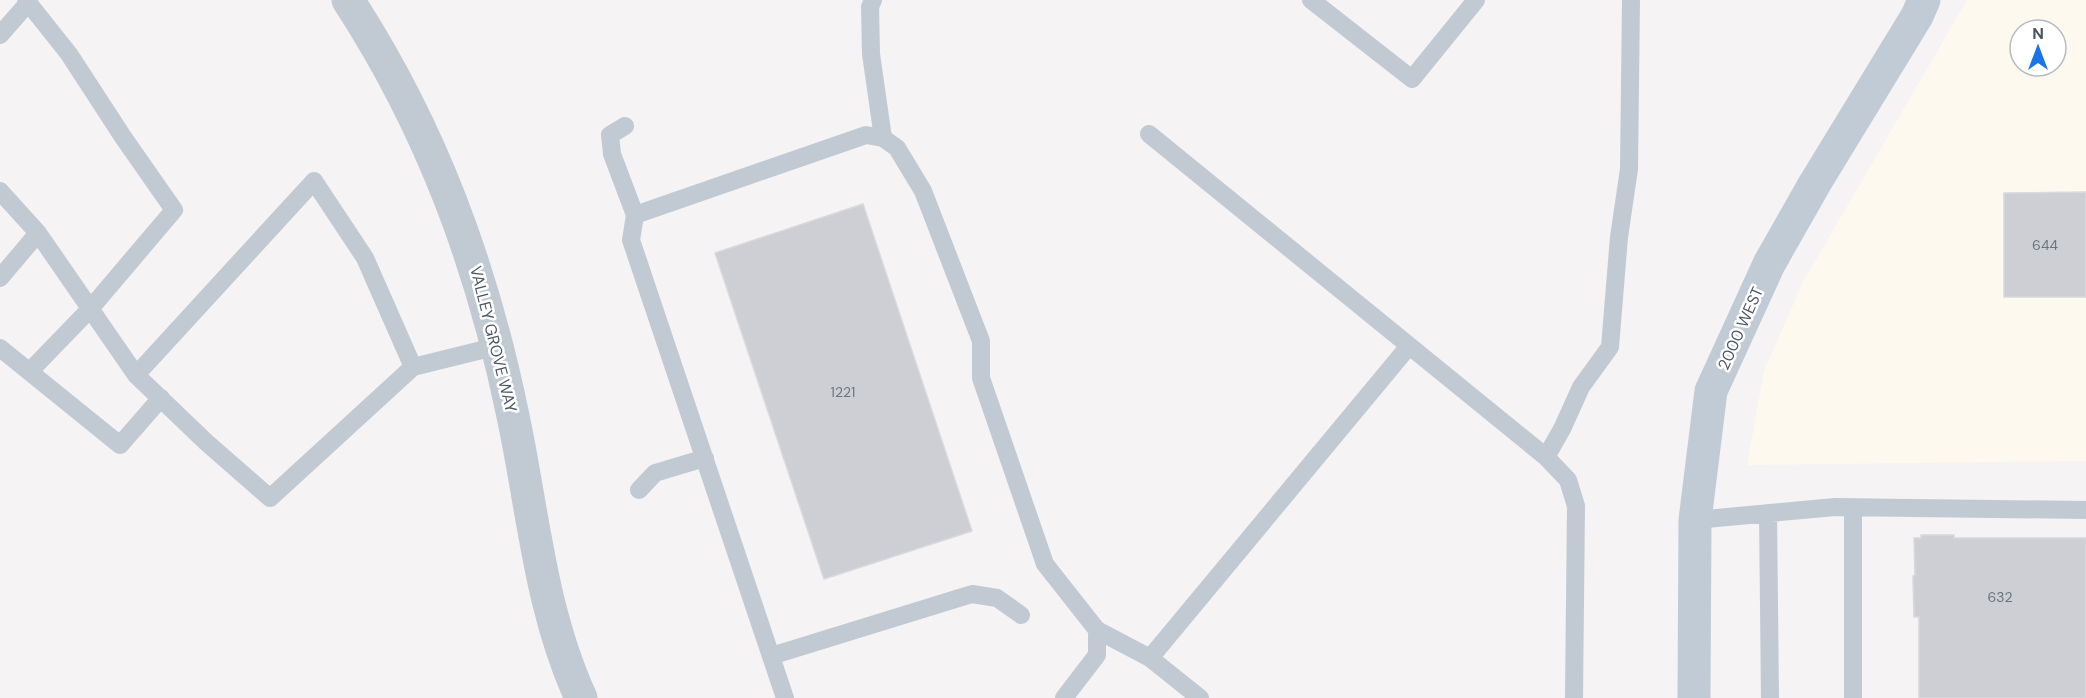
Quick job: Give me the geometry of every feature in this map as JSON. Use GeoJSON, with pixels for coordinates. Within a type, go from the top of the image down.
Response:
{"type":"FeatureCollection","features":[{"type":"Feature","properties":{"kind":"street","name":"VALLEY GROVE WAY"},"geometry":{"type":"LineString","coordinates":[[348,0],[380,48],[414,115],[441,175],[473,258],[498,346],[514,418],[538,557],[557,629],[581,698]]}},
{"type":"Feature","properties":{"kind":"street","name":"2000 WEST"},"geometry":{"type":"LineString","coordinates":[[1694,698],[1695,520],[1711,391],[1769,264],[1815,183],[1917,16],[1924,0]]}},
{"type":"Feature","properties":{"kind":"lane"},"geometry":{"type":"LineString","coordinates":[[873,0],[870,7],[871,54],[883,138]]}},
{"type":"Feature","properties":{"kind":"lane"},"geometry":{"type":"LineString","coordinates":[[1311,0],[1412,79],[1476,0]]}},
{"type":"Feature","properties":{"kind":"lane"},"geometry":{"type":"LineString","coordinates":[[1545,457],[1562,429],[1581,387],[1610,347],[1629,169],[1631,0]]}},
{"type":"Feature","properties":{"kind":"lane"},"geometry":{"type":"LineString","coordinates":[[0,34],[27,1],[69,54],[174,210],[90,309],[30,371]]}},
{"type":"Feature","properties":{"kind":"lane"},"geometry":{"type":"LineString","coordinates":[[625,126],[610,135],[612,154],[635,215],[631,240],[785,698]]}},
{"type":"Feature","properties":{"kind":"lane"},"geometry":{"type":"LineString","coordinates":[[1149,134],[1545,457],[1568,480],[1576,506],[1574,698]]}},
{"type":"Feature","properties":{"kind":"lane"},"geometry":{"type":"LineString","coordinates":[[635,215],[866,135],[883,138],[897,148],[923,191],[981,341],[981,378],[1045,564],[1097,630],[1150,658],[1200,698]]}},
{"type":"Feature","properties":{"kind":"lane"},"geometry":{"type":"LineString","coordinates":[[136,375],[314,181],[365,258],[413,367]]}},
{"type":"Feature","properties":{"kind":"lane"},"geometry":{"type":"LineString","coordinates":[[0,191],[38,233],[136,375],[206,442],[270,498],[413,367],[498,346]]}},
{"type":"Feature","properties":{"kind":"lane"},"geometry":{"type":"LineString","coordinates":[[0,278],[38,233]]}},
{"type":"Feature","properties":{"kind":"lane"},"geometry":{"type":"LineString","coordinates":[[1150,658],[1409,346]]}},
{"type":"Feature","properties":{"kind":"lane"},"geometry":{"type":"LineString","coordinates":[[0,348],[120,445],[161,398]]}},
{"type":"Feature","properties":{"kind":"lane"},"geometry":{"type":"LineString","coordinates":[[639,490],[655,473],[705,458]]}},
{"type":"Feature","properties":{"kind":"lane"},"geometry":{"type":"LineString","coordinates":[[1695,520],[1852,507],[2086,510]]}},
{"type":"Feature","properties":{"kind":"lane"},"geometry":{"type":"LineString","coordinates":[[1852,507],[1853,698]]}},
{"type":"Feature","properties":{"kind":"lane"},"geometry":{"type":"LineString","coordinates":[[1768,513],[1770,698]]}},
{"type":"Feature","properties":{"kind":"lane"},"geometry":{"type":"LineString","coordinates":[[771,656],[972,594],[998,598],[1021,615]]}},
{"type":"Feature","properties":{"kind":"lane"},"geometry":{"type":"LineString","coordinates":[[1064,698],[1097,655],[1097,630]]}},
{"type":"Feature","properties":{"kind":"shaded area"},"geometry":{"type":"Polygon","coordinates":[[[1967,0],[2086,0],[2086,461],[1747,465],[1764,371],[1803,282],[1967,0]]]}},
{"type":"Feature","properties":{"kind":"building"},"geometry":{"type":"Polygon","coordinates":[[[2086,192],[2086,297],[2004,297],[2004,193],[2086,192]]]}},
{"type":"Feature","properties":{"kind":"building"},"geometry":{"type":"Polygon","coordinates":[[[863,204],[972,531],[824,579],[715,253],[863,204]]]}},
{"type":"Feature","properties":{"kind":"building"},"geometry":{"type":"Polygon","coordinates":[[[1921,535],[1954,535],[1954,538],[2086,538],[2086,698],[1919,698],[1919,617],[1914,617],[1913,576],[1915,575],[1914,538],[1921,538],[1921,535]]]}}]}
